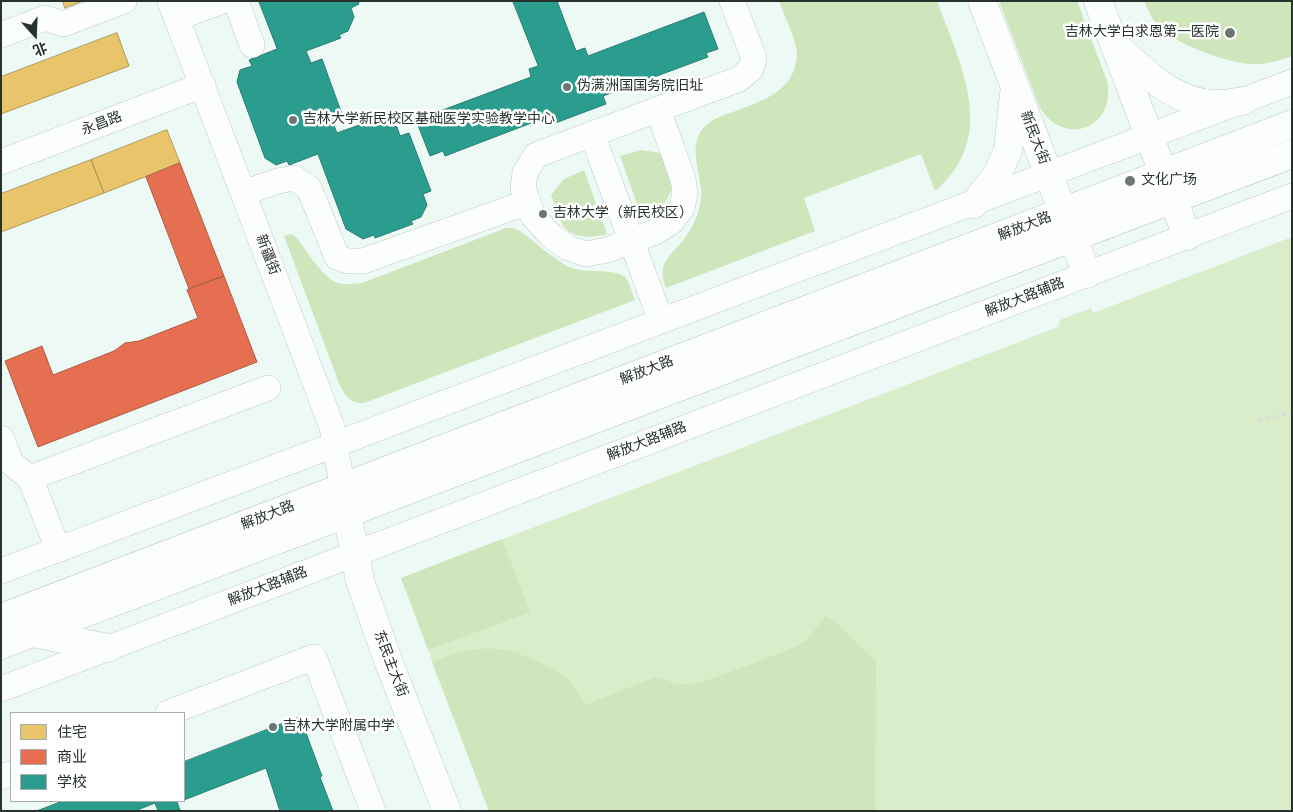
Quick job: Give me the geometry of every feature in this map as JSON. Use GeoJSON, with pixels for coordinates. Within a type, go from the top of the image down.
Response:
{"type":"FeatureCollection","features":[{"type":"Feature","properties":{"kind":"main road","name":"新民大街"},"geometry":{"type":"LineString","coordinates":[[982,1],[1087,274]]}},
{"type":"Feature","properties":{"kind":"main road"},"geometry":{"type":"LineString","coordinates":[[1098,1],[1187,236]]}},
{"type":"Feature","properties":{"kind":"main road"},"geometry":{"type":"LineString","coordinates":[[1114,43],[1157,83],[1179,94],[1193,100],[1213,104],[1243,101]]}},
{"type":"Feature","properties":{"kind":"main road"},"geometry":{"type":"LineString","coordinates":[[974,204],[997,175],[1008,150],[1014,85]]}},
{"type":"Feature","properties":{"kind":"main road","name":"解放大路"},"geometry":{"type":"LineString","coordinates":[[1,645],[345,500],[1063,212],[1292,124]]}},
{"type":"Feature","properties":{"kind":"main road","name":"解放大路"},"geometry":{"type":"LineString","coordinates":[[1,618],[345,500],[1073,237],[1292,154]]}},
{"type":"Feature","properties":{"kind":"main road","name":"东民主大街"},"geometry":{"type":"LineString","coordinates":[[345,500],[360,581],[389,663],[447,811]]}},
{"type":"Feature","properties":{"kind":"main road"},"geometry":{"type":"LineString","coordinates":[[33,633],[108,648]]}},
{"type":"Feature","properties":{"kind":"street"},"geometry":{"type":"LineString","coordinates":[[1,35],[45,18],[63,24],[124,1]]}},
{"type":"Feature","properties":{"kind":"street"},"geometry":{"type":"LineString","coordinates":[[174,10],[222,1]]}},
{"type":"Feature","properties":{"kind":"street"},"geometry":{"type":"LineString","coordinates":[[236,1],[252,45]]}},
{"type":"Feature","properties":{"kind":"street"},"geometry":{"type":"LineString","coordinates":[[658,110],[683,179],[685,193],[682,208],[671,222],[655,232],[607,250],[586,254],[568,248],[551,236],[534,216],[523,188],[525,173],[536,155],[739,79],[751,69],[754,58],[732,1]]}},
{"type":"Feature","properties":{"kind":"street","name":"新疆街"},"geometry":{"type":"LineString","coordinates":[[174,10],[332,427],[345,500]]}},
{"type":"Feature","properties":{"kind":"street"},"geometry":{"type":"LineString","coordinates":[[1,571],[1292,82]]}},
{"type":"Feature","properties":{"kind":"street","name":"永昌路"},"geometry":{"type":"LineString","coordinates":[[1,162],[202,85]]}},
{"type":"Feature","properties":{"kind":"street"},"geometry":{"type":"LineString","coordinates":[[592,134],[661,321]]}},
{"type":"Feature","properties":{"kind":"street"},"geometry":{"type":"LineString","coordinates":[[243,194],[278,181],[294,178],[302,183],[309,188],[337,257],[348,262],[363,261],[528,202]]}},
{"type":"Feature","properties":{"kind":"street","name":"解放大路辅路"},"geometry":{"type":"LineString","coordinates":[[1,689],[1292,196]]}},
{"type":"Feature","properties":{"kind":"street"},"geometry":{"type":"LineString","coordinates":[[30,478],[268,388]]}},
{"type":"Feature","properties":{"kind":"street"},"geometry":{"type":"LineString","coordinates":[[1,438],[11,462],[30,478],[58,549]]}},
{"type":"Feature","properties":{"kind":"street"},"geometry":{"type":"LineString","coordinates":[[171,712],[314,657],[373,811]]}},
{"type":"Feature","properties":{"kind":"path"},"geometry":{"type":"LineString","coordinates":[[1259,420],[1292,413]]}},
{"type":"Feature","properties":{"kind":"green space"},"geometry":{"type":"Polygon","coordinates":[[[779,1],[937,1],[964,75],[969,100],[970,124],[966,148],[954,170],[935,191],[921,154],[804,198],[815,231],[666,288],[663,272],[666,261],[689,232],[699,209],[701,189],[696,149],[701,131],[715,119],[755,104],[775,93],[790,78],[795,68],[797,55],[795,42],[779,1]]]}},
{"type":"Feature","properties":{"kind":"green space"},"geometry":{"type":"Polygon","coordinates":[[[999,1],[1077,1],[1107,81],[1108,97],[1104,111],[1096,121],[1086,127],[1074,129],[1061,127],[1049,119],[1039,106],[999,1]]]}},
{"type":"Feature","properties":{"kind":"green space","name":"吉林大学白求恩第一医院"},"geometry":{"type":"Polygon","coordinates":[[[1144,1],[1292,1],[1292,56],[1261,64],[1250,64],[1227,60],[1200,51],[1175,39],[1157,25],[1144,1]]]}},
{"type":"Feature","properties":{"kind":"green space"},"geometry":{"type":"Polygon","coordinates":[[[641,150],[661,153],[672,189],[661,208],[643,220],[620,156],[641,150]]]}},
{"type":"Feature","properties":{"kind":"green space"},"geometry":{"type":"Polygon","coordinates":[[[584,170],[607,234],[585,237],[569,232],[561,222],[551,195],[564,179],[584,170]]]}},
{"type":"Feature","properties":{"kind":"green space"},"geometry":{"type":"Polygon","coordinates":[[[506,228],[520,231],[567,266],[574,269],[622,275],[626,278],[635,300],[367,402],[358,403],[351,400],[340,386],[284,236],[291,234],[296,237],[321,270],[332,280],[338,283],[350,284],[362,283],[506,228]]]}},
{"type":"Feature","properties":{"kind":"green space"},"geometry":{"type":"Polygon","coordinates":[[[1292,237],[1292,811],[489,811],[401,578],[1058,327],[1062,319],[1091,308],[1093,313],[1292,237]]]}},
{"type":"Feature","properties":{"kind":"green space"},"geometry":{"type":"Polygon","coordinates":[[[502,539],[530,612],[428,650],[401,578],[502,539]]]}},
{"type":"Feature","properties":{"kind":"green space"},"geometry":{"type":"Polygon","coordinates":[[[826,616],[876,661],[875,811],[489,811],[432,662],[461,652],[474,650],[499,649],[512,652],[526,656],[564,676],[573,684],[585,705],[656,677],[678,684],[700,683],[786,651],[806,641],[826,616]]]}},
{"type":"Feature","properties":{"kind":"building: 住宅"},"geometry":{"type":"Polygon","coordinates":[[[63,1],[83,1],[65,8],[63,1]]]}},
{"type":"Feature","properties":{"kind":"building: 住宅"},"geometry":{"type":"Polygon","coordinates":[[[117,33],[129,66],[1,114],[1,77],[117,33]]]}},
{"type":"Feature","properties":{"kind":"building: 住宅"},"geometry":{"type":"Polygon","coordinates":[[[167,130],[180,163],[104,193],[91,160],[167,130]]]}},
{"type":"Feature","properties":{"kind":"building: 住宅"},"geometry":{"type":"Polygon","coordinates":[[[91,160],[104,193],[1,232],[1,194],[91,160]]]}},
{"type":"Feature","properties":{"kind":"building: 商业"},"geometry":{"type":"Polygon","coordinates":[[[180,163],[224,276],[189,289],[146,177],[180,163]]]}},
{"type":"Feature","properties":{"kind":"building: 商业"},"geometry":{"type":"Polygon","coordinates":[[[224,276],[257,362],[38,447],[5,361],[42,346],[53,375],[114,351],[125,343],[139,341],[198,318],[187,290],[224,276]]]}},
{"type":"Feature","properties":{"kind":"building: 学校","name":"吉林大学新民校区基础医学实验教学中心"},"geometry":{"type":"Polygon","coordinates":[[[259,1],[358,1],[359,4],[351,8],[354,17],[348,31],[339,35],[341,38],[306,51],[311,63],[322,59],[343,117],[332,121],[337,133],[373,120],[374,124],[383,121],[397,127],[400,136],[409,133],[431,191],[423,194],[427,205],[421,217],[411,221],[413,224],[375,238],[374,235],[363,239],[346,229],[318,154],[289,165],[287,161],[276,165],[265,158],[237,82],[240,70],[252,66],[249,60],[277,49],[259,1]]]}},
{"type":"Feature","properties":{"kind":"building: 学校","name":"伪满洲国国务院旧址"},"geometry":{"type":"Polygon","coordinates":[[[513,1],[557,1],[576,51],[585,48],[588,56],[704,12],[718,49],[706,53],[708,57],[603,96],[606,104],[550,125],[547,117],[445,156],[443,151],[430,156],[416,120],[531,77],[529,69],[538,66],[513,1]]]}},
{"type":"Feature","properties":{"kind":"building: 学校"},"geometry":{"type":"Polygon","coordinates":[[[300,717],[333,811],[280,811],[266,768],[185,800],[185,762],[300,717]]]}},
{"type":"Feature","properties":{"kind":"building: 学校"},"geometry":{"type":"Polygon","coordinates":[[[60,802],[177,802],[180,810],[158,811],[155,803],[135,811],[37,811],[60,802]]]}},
{"type":"Feature","properties":{"kind":"place","name":"吉林大学白求恩第一医院"},"geometry":{"type":"Point","coordinates":[1230,33]}},
{"type":"Feature","properties":{"kind":"place","name":"伪满洲国国务院旧址"},"geometry":{"type":"Point","coordinates":[567,87]}},
{"type":"Feature","properties":{"kind":"place","name":"吉林大学新民校区基础医学实验教学中心"},"geometry":{"type":"Point","coordinates":[293,120]}},
{"type":"Feature","properties":{"kind":"place","name":"文化广场"},"geometry":{"type":"Point","coordinates":[1130,181]}},
{"type":"Feature","properties":{"kind":"place","name":"吉林大学（新民校区）"},"geometry":{"type":"Point","coordinates":[543,214]}},
{"type":"Feature","properties":{"kind":"place","name":"吉林大学附属中学"},"geometry":{"type":"Point","coordinates":[273,727]}}]}
